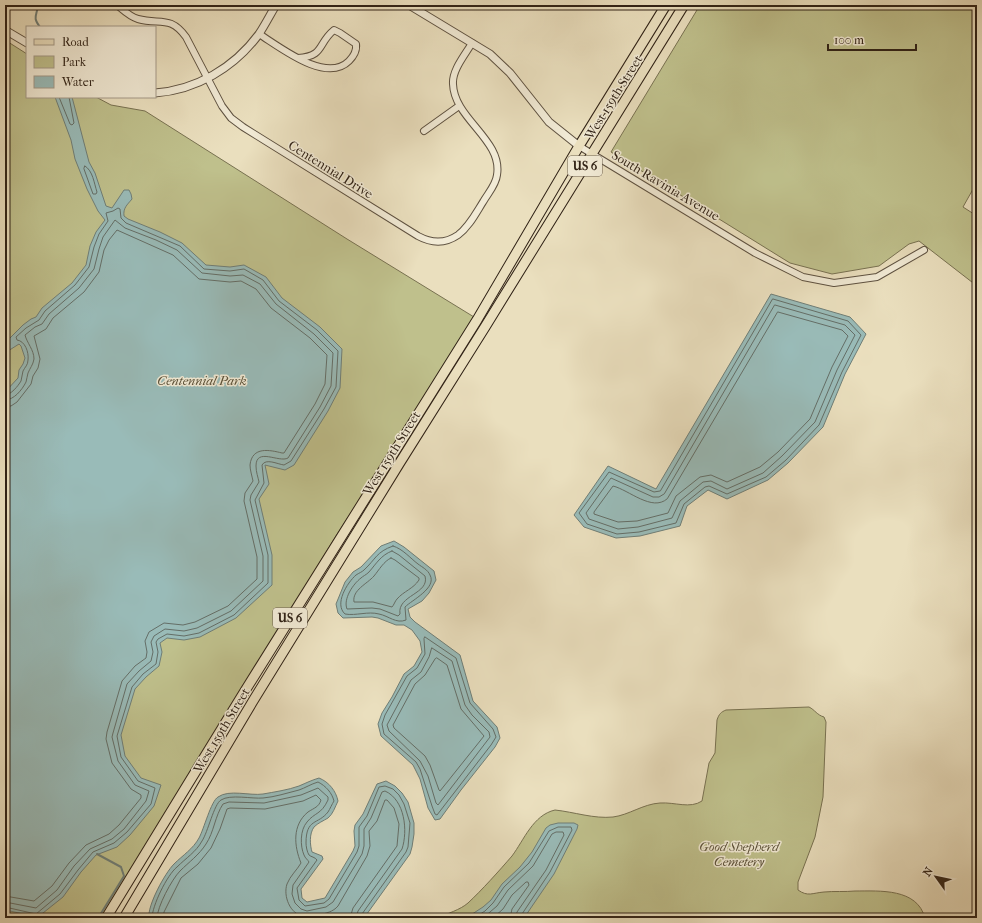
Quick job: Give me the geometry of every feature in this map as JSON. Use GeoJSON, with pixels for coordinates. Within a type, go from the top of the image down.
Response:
{"type":"FeatureCollection","features":[{"type":"Feature","properties":{"kind":"main road","name":"West 159th Street"},"geometry":{"type":"LineString","coordinates":[[106,918],[243,694],[477,320],[579,146],[666,5]]}},
{"type":"Feature","properties":{"kind":"main road","name":"West 159th Street"},"geometry":{"type":"LineString","coordinates":[[124,918],[253,701],[684,5]]}},
{"type":"Feature","properties":{"kind":"main road"},"geometry":{"type":"LineString","coordinates":[[243,694],[253,701]]}},
{"type":"Feature","properties":{"kind":"street","name":"Centennial Drive"},"geometry":{"type":"LineString","coordinates":[[117,5],[137,19],[165,21],[173,23],[180,28],[222,106],[231,118],[243,127],[426,240],[443,241],[453,239],[463,232],[470,224],[494,184],[497,174],[497,164],[494,154],[487,141],[459,106]]}},
{"type":"Feature","properties":{"kind":"street"},"geometry":{"type":"LineString","coordinates":[[156,93],[167,92],[196,84],[208,79],[233,62],[247,49],[259,34],[276,5]]}},
{"type":"Feature","properties":{"kind":"street","name":"South Ravinia Avenue"},"geometry":{"type":"LineString","coordinates":[[409,5],[490,54],[510,73],[549,122],[579,146],[755,253],[803,276],[834,283],[877,277],[924,250]]}},
{"type":"Feature","properties":{"kind":"street"},"geometry":{"type":"LineString","coordinates":[[5,30],[26,42]]}},
{"type":"Feature","properties":{"kind":"street"},"geometry":{"type":"LineString","coordinates":[[259,34],[298,58],[319,67],[338,68],[344,65],[356,52],[356,44],[340,32],[334,30],[329,34],[316,54],[309,57],[298,58]]}},
{"type":"Feature","properties":{"kind":"street"},"geometry":{"type":"LineString","coordinates":[[424,132],[459,106],[455,96],[453,84],[454,74],[472,43]]}},
{"type":"Feature","properties":{"kind":"green space"},"geometry":{"type":"Polygon","coordinates":[[[700,5],[977,5],[977,182],[963,207],[977,216],[977,286],[919,241],[909,244],[879,266],[832,274],[790,263],[611,152],[700,5]]]}},
{"type":"Feature","properties":{"kind":"green space","name":"Centennial Park"},"geometry":{"type":"Polygon","coordinates":[[[5,40],[26,53],[26,98],[98,98],[111,105],[145,111],[347,239],[474,317],[451,357],[336,536],[101,918],[5,918],[5,40]]]}},
{"type":"Feature","properties":{"kind":"green space","name":"Good Shepherd Cemetery"},"geometry":{"type":"Polygon","coordinates":[[[809,707],[824,717],[826,722],[823,797],[815,837],[798,882],[798,890],[807,894],[855,891],[896,893],[906,896],[914,901],[921,908],[925,918],[438,918],[461,908],[468,903],[512,856],[535,823],[547,813],[555,810],[591,816],[613,817],[654,804],[666,803],[692,805],[702,801],[709,763],[715,753],[717,720],[719,715],[726,710],[809,707]]]}},
{"type":"Feature","properties":{"kind":"water"},"geometry":{"type":"Polygon","coordinates":[[[55,98],[72,98],[89,162],[95,173],[106,206],[112,208],[124,190],[129,190],[132,199],[124,211],[124,216],[128,219],[182,243],[206,265],[230,267],[244,265],[266,277],[282,298],[320,327],[342,349],[340,388],[328,411],[294,465],[285,470],[265,465],[269,484],[259,499],[272,555],[272,585],[236,618],[200,637],[184,640],[167,638],[160,643],[162,652],[159,666],[135,689],[121,735],[125,756],[141,778],[161,785],[154,806],[130,835],[117,847],[96,855],[81,872],[63,897],[38,917],[5,910],[5,392],[18,378],[19,370],[25,358],[19,344],[8,351],[5,359],[5,343],[23,325],[36,317],[42,308],[72,283],[86,265],[90,246],[96,232],[105,220],[98,211],[87,189],[75,159],[71,140],[55,98]]]}},
{"type":"Feature","properties":{"kind":"water"},"geometry":{"type":"Polygon","coordinates":[[[771,294],[850,317],[866,334],[845,374],[823,427],[788,463],[768,480],[727,499],[708,490],[687,506],[680,526],[640,536],[616,538],[584,527],[574,515],[608,466],[656,489],[771,294]]]}},
{"type":"Feature","properties":{"kind":"water"},"geometry":{"type":"Polygon","coordinates":[[[394,541],[434,571],[436,580],[429,593],[422,601],[408,609],[410,617],[460,655],[473,701],[497,727],[500,738],[495,747],[440,819],[435,820],[428,808],[420,779],[413,765],[381,736],[378,724],[382,713],[404,674],[414,666],[422,652],[420,641],[412,630],[404,625],[396,625],[372,617],[343,618],[338,613],[336,604],[345,582],[353,572],[361,567],[381,546],[394,541]]]}},
{"type":"Feature","properties":{"kind":"water"},"geometry":{"type":"Polygon","coordinates":[[[319,778],[332,787],[338,801],[330,816],[314,827],[311,833],[310,843],[312,852],[322,856],[323,859],[301,889],[302,898],[307,902],[325,898],[353,851],[355,846],[355,825],[363,814],[377,784],[386,781],[395,786],[408,802],[414,823],[414,834],[410,854],[364,918],[149,918],[151,906],[162,882],[170,868],[197,842],[213,804],[218,797],[228,793],[263,794],[276,792],[319,778]]]}},
{"type":"Feature","properties":{"kind":"water"},"geometry":{"type":"Polygon","coordinates":[[[558,823],[574,823],[578,825],[554,874],[524,918],[466,918],[491,900],[502,884],[520,867],[532,852],[546,828],[550,825],[558,823]]]}},
{"type":"Feature","properties":{"kind":"waterway"},"geometry":{"type":"LineString","coordinates":[[38,5],[36,21],[39,26]]}},
{"type":"Feature","properties":{"kind":"waterway"},"geometry":{"type":"LineString","coordinates":[[97,854],[121,867],[124,876],[99,918]]}}]}
